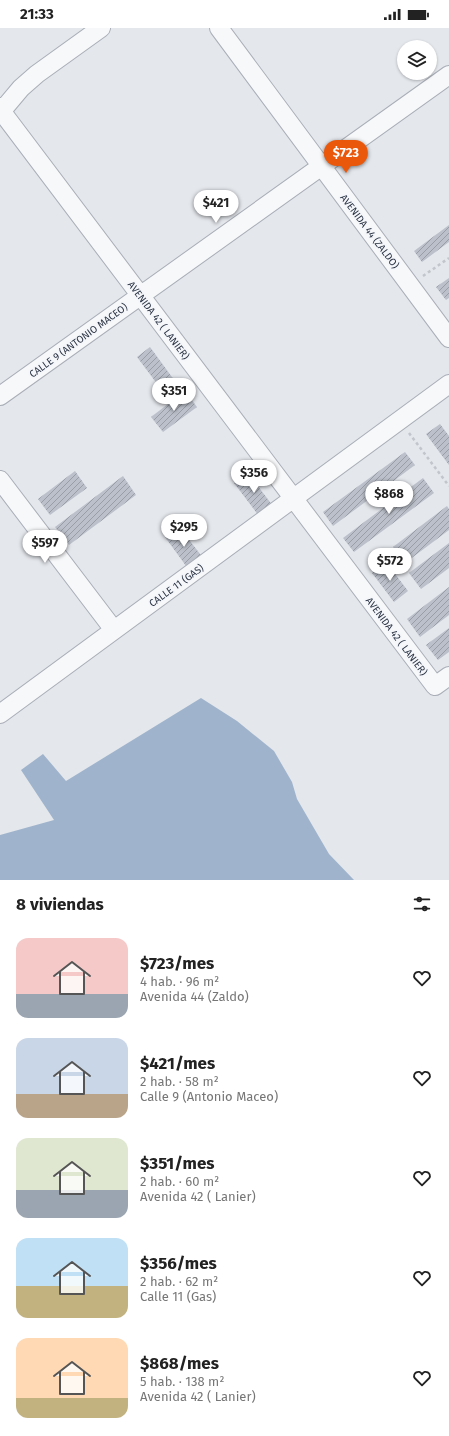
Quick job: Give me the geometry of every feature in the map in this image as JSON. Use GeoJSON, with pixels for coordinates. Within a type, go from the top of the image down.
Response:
{"type":"FeatureCollection","features":[{"type":"Feature","properties":{"kind":"street"},"geometry":{"type":"LineString","coordinates":[[1,110],[37,74],[101,28]]}},
{"type":"Feature","properties":{"kind":"street","name":"AVENIDA 44 (ZALDO)"},"geometry":{"type":"LineString","coordinates":[[219,28],[449,338]]}},
{"type":"Feature","properties":{"kind":"street","name":"CALLE 9 (ANTONIO MACEO)"},"geometry":{"type":"LineString","coordinates":[[0,396],[449,75]]}},
{"type":"Feature","properties":{"kind":"street","name":"AVENIDA 42 ( LANIER)"},"geometry":{"type":"LineString","coordinates":[[1,110],[293,498],[442,681]]}},
{"type":"Feature","properties":{"kind":"street","name":"CALLE 11 (GAS)"},"geometry":{"type":"LineString","coordinates":[[0,714],[449,384]]}},
{"type":"Feature","properties":{"kind":"street"},"geometry":{"type":"LineString","coordinates":[[0,480],[114,630]]}},
{"type":"Feature","properties":{"kind":"path"},"geometry":{"type":"LineString","coordinates":[[410,286],[449,258]]}},
{"type":"Feature","properties":{"kind":"path"},"geometry":{"type":"LineString","coordinates":[[399,420],[449,486]]}},
{"type":"Feature","properties":{"kind":"water"},"geometry":{"type":"Polygon","coordinates":[[[201,698],[237,721],[274,751],[292,782],[297,799],[329,854],[354,880],[0,880],[0,835],[54,820],[21,770],[43,754],[66,781],[201,698]]]}},
{"type":"Feature","properties":{"kind":"building"},"geometry":{"type":"Polygon","coordinates":[[[449,225],[449,242],[422,262],[414,251],[449,225]]]}},
{"type":"Feature","properties":{"kind":"building"},"geometry":{"type":"Polygon","coordinates":[[[449,278],[449,298],[446,300],[436,287],[449,278]]]}},
{"type":"Feature","properties":{"kind":"building"},"geometry":{"type":"Polygon","coordinates":[[[150,347],[180,388],[167,397],[137,357],[150,347]]]}},
{"type":"Feature","properties":{"kind":"building"},"geometry":{"type":"Polygon","coordinates":[[[185,391],[197,407],[163,432],[151,417],[185,391]]]}},
{"type":"Feature","properties":{"kind":"building"},"geometry":{"type":"Polygon","coordinates":[[[440,424],[449,436],[449,465],[426,434],[440,424]]]}},
{"type":"Feature","properties":{"kind":"building"},"geometry":{"type":"Polygon","coordinates":[[[405,452],[415,465],[333,526],[323,512],[405,452]]]}},
{"type":"Feature","properties":{"kind":"building"},"geometry":{"type":"Polygon","coordinates":[[[75,471],[87,488],[50,515],[38,499],[75,471]]]}},
{"type":"Feature","properties":{"kind":"building"},"geometry":{"type":"Polygon","coordinates":[[[248,473],[273,506],[259,516],[234,483],[248,473]]]}},
{"type":"Feature","properties":{"kind":"building"},"geometry":{"type":"Polygon","coordinates":[[[123,476],[136,495],[69,545],[55,527],[123,476]]]}},
{"type":"Feature","properties":{"kind":"building"},"geometry":{"type":"Polygon","coordinates":[[[423,478],[434,493],[354,552],[343,538],[423,478]]]}},
{"type":"Feature","properties":{"kind":"building"},"geometry":{"type":"Polygon","coordinates":[[[447,506],[449,509],[449,530],[405,563],[393,547],[447,506]]]}},
{"type":"Feature","properties":{"kind":"building"},"geometry":{"type":"Polygon","coordinates":[[[179,527],[204,559],[189,570],[165,537],[179,527]]]}},
{"type":"Feature","properties":{"kind":"building"},"geometry":{"type":"Polygon","coordinates":[[[449,543],[449,568],[421,589],[409,573],[449,543]]]}},
{"type":"Feature","properties":{"kind":"building"},"geometry":{"type":"Polygon","coordinates":[[[386,562],[408,591],[394,602],[372,573],[386,562]]]}},
{"type":"Feature","properties":{"kind":"building"},"geometry":{"type":"Polygon","coordinates":[[[449,587],[449,615],[420,637],[407,619],[449,587]]]}},
{"type":"Feature","properties":{"kind":"building"},"geometry":{"type":"Polygon","coordinates":[[[449,628],[449,652],[438,660],[426,645],[449,628]]]}}]}
